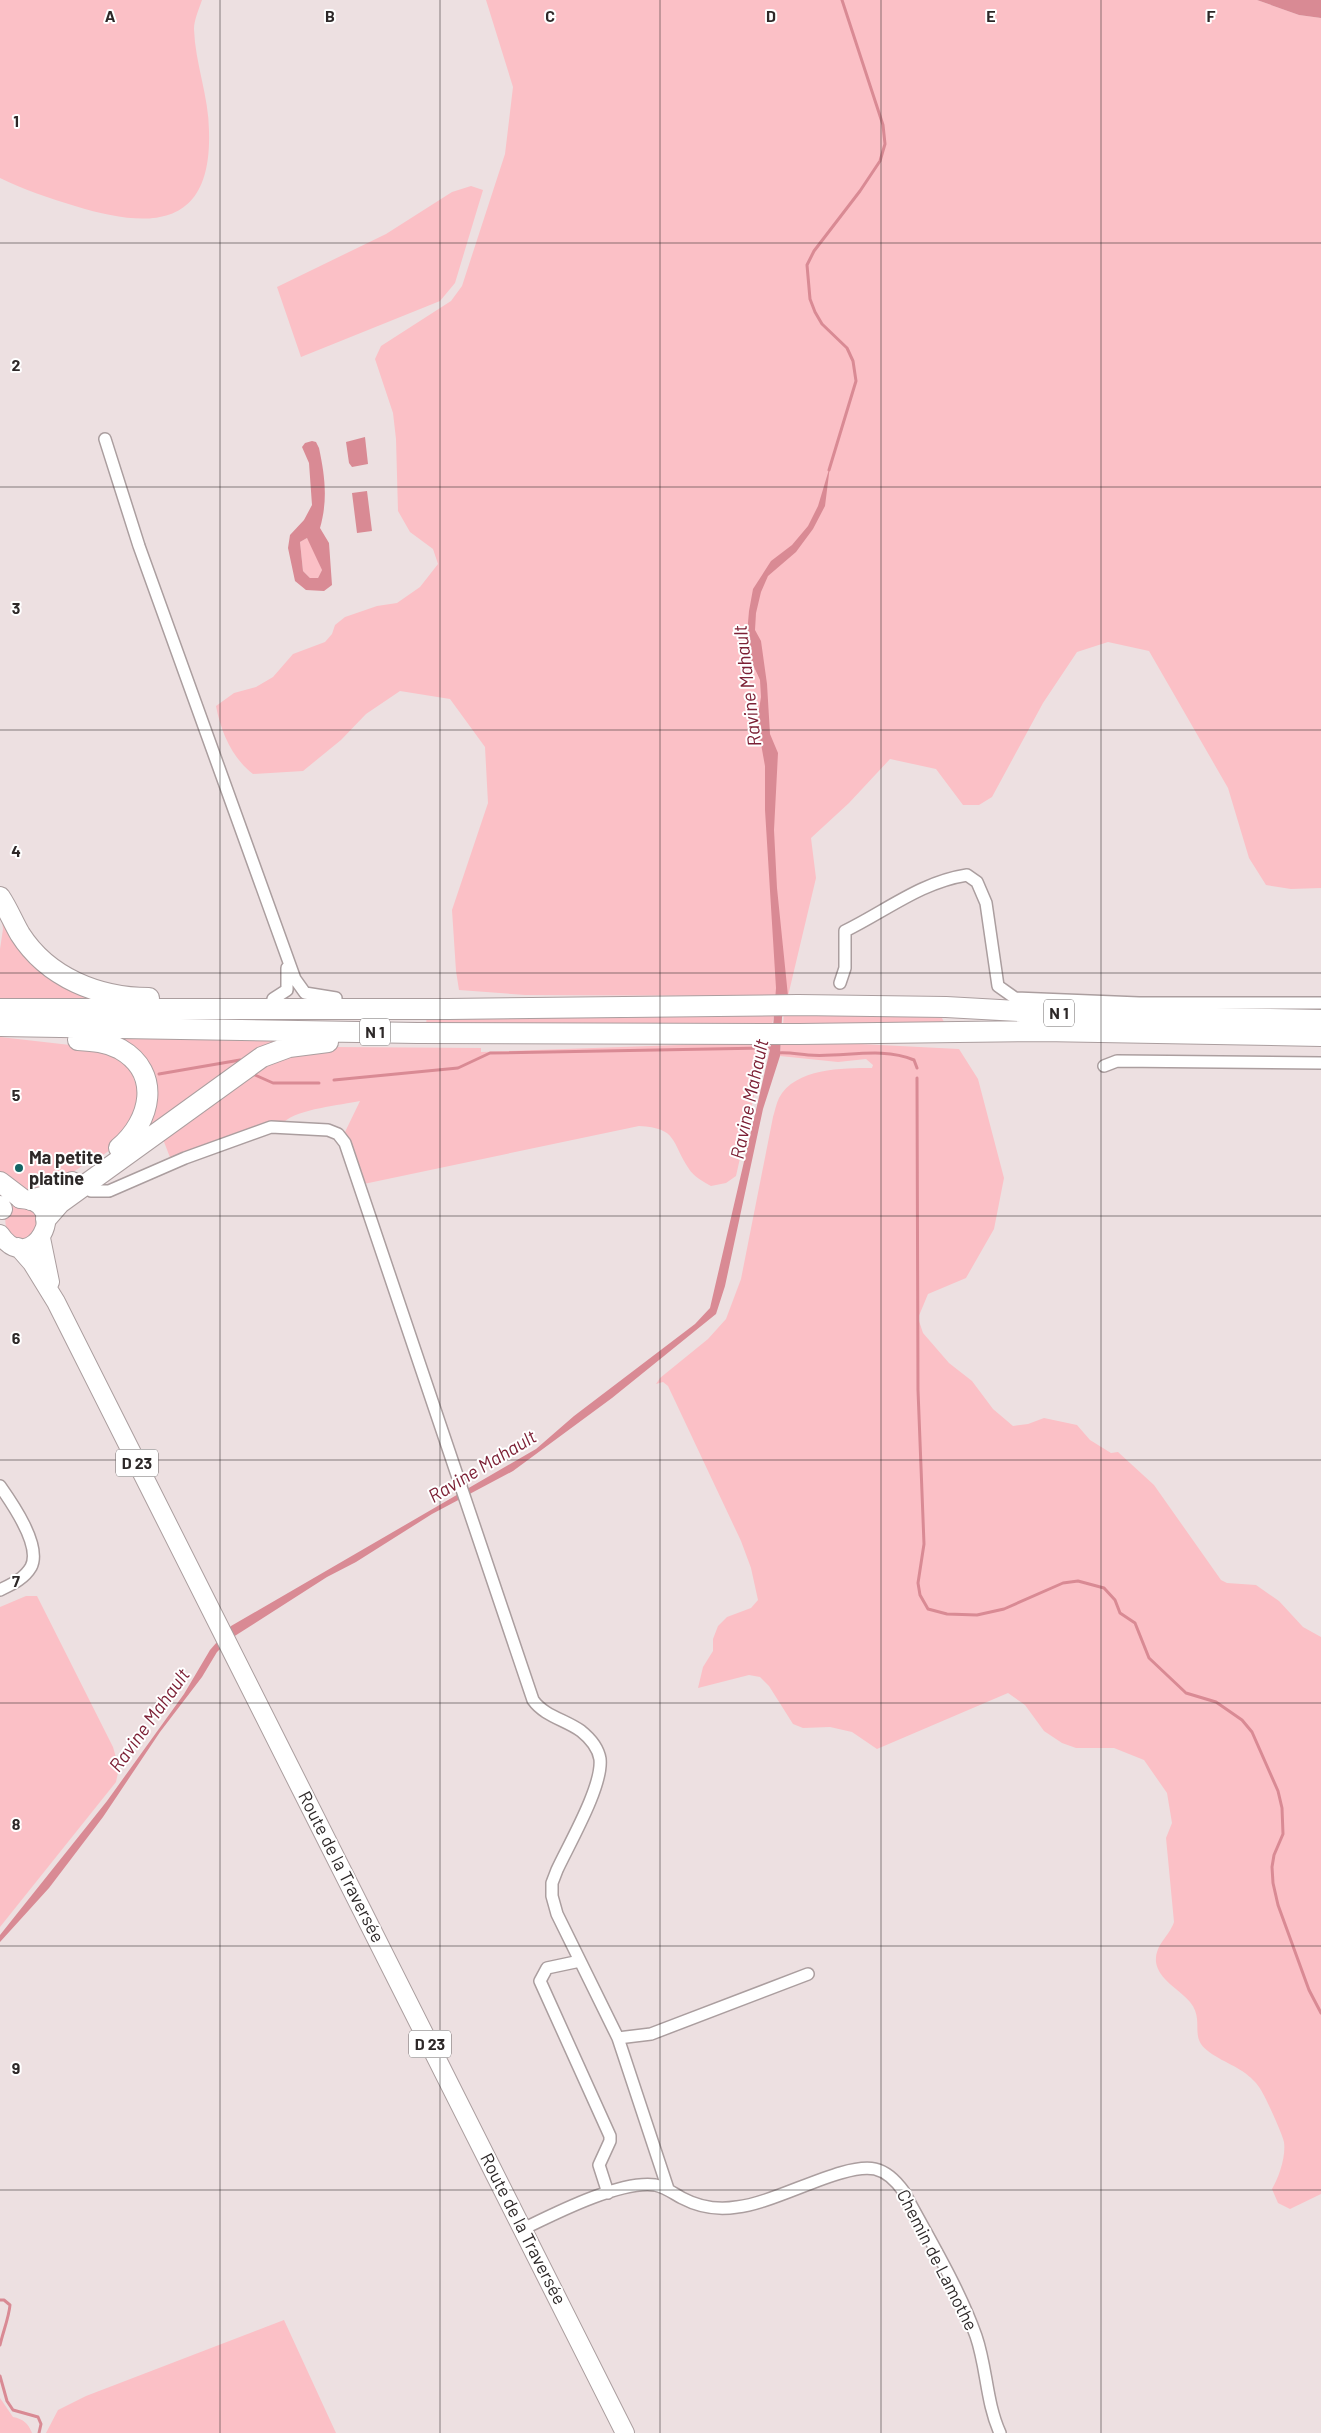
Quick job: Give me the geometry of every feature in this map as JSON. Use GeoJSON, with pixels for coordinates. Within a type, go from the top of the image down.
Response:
{"type":"FeatureCollection","features":[{"type":"Feature","properties":{"kind":"highway"},"geometry":{"type":"LineString","coordinates":[[0,897],[20,934],[33,952],[48,966],[78,984],[130,998],[336,998],[561,1008]]}},
{"type":"Feature","properties":{"kind":"highway","name":"N 1"},"geometry":{"type":"LineString","coordinates":[[0,1009],[69,1011],[798,1005],[946,1007],[1104,1016],[1321,1020]]}},
{"type":"Feature","properties":{"kind":"highway"},"geometry":{"type":"LineString","coordinates":[[0,1027],[111,1045],[127,1054],[134,1061],[143,1075],[148,1102],[143,1119],[131,1138],[93,1168],[58,1190],[42,1198],[26,1199],[0,1182]]}},
{"type":"Feature","properties":{"kind":"highway","name":"N 1"},"geometry":{"type":"LineString","coordinates":[[0,1027],[751,1034],[1042,1031],[1321,1036]]}},
{"type":"Feature","properties":{"kind":"highway"},"geometry":{"type":"LineString","coordinates":[[46,1219],[60,1204],[84,1186],[270,1053],[289,1047],[418,1032]]}},
{"type":"Feature","properties":{"kind":"main road"},"geometry":{"type":"LineString","coordinates":[[0,1209],[10,1201],[26,1199],[40,1206],[46,1219],[45,1230],[41,1238],[33,1245],[18,1248]]}},
{"type":"Feature","properties":{"kind":"main road","name":"Route de la Traversée"},"geometry":{"type":"LineString","coordinates":[[0,1234],[10,1245],[18,1248],[32,1263],[56,1302],[625,2433]]}},
{"type":"Feature","properties":{"kind":"main road","name":"Route de la Traversée"},"geometry":{"type":"LineString","coordinates":[[41,1238],[56,1302]]}},
{"type":"Feature","properties":{"kind":"street"},"geometry":{"type":"LineString","coordinates":[[105,440],[139,546],[282,946],[302,990],[309,995],[336,998]]}},
{"type":"Feature","properties":{"kind":"street"},"geometry":{"type":"LineString","coordinates":[[840,983],[845,968],[846,931],[912,892],[949,878],[968,875],[977,882],[986,903],[998,986],[1015,998],[1139,1002],[1321,1003]]}},
{"type":"Feature","properties":{"kind":"street"},"geometry":{"type":"LineString","coordinates":[[273,998],[284,993],[288,986],[282,946]]}},
{"type":"Feature","properties":{"kind":"street"},"geometry":{"type":"LineString","coordinates":[[1104,1066],[1117,1061],[1321,1063]]}},
{"type":"Feature","properties":{"kind":"street"},"geometry":{"type":"LineString","coordinates":[[84,1186],[91,1191],[108,1191],[185,1158],[271,1127],[334,1131],[347,1148],[533,1700],[542,1710],[580,1730],[595,1745],[598,1751],[600,1770],[595,1788],[552,1883],[552,1896],[557,1914],[618,2038],[668,2189]]}},
{"type":"Feature","properties":{"kind":"street"},"geometry":{"type":"LineString","coordinates":[[0,1486],[24,1524],[34,1554],[30,1568],[24,1576],[0,1590]]}},
{"type":"Feature","properties":{"kind":"street"},"geometry":{"type":"LineString","coordinates":[[580,1961],[547,1968],[540,1981],[610,2136],[610,2141],[599,2165],[608,2193]]}},
{"type":"Feature","properties":{"kind":"street"},"geometry":{"type":"LineString","coordinates":[[618,2038],[650,2034],[808,1974]]}},
{"type":"Feature","properties":{"kind":"street","name":"Chemin de Lamothe"},"geometry":{"type":"LineString","coordinates":[[523,2230],[554,2214],[608,2193],[644,2184],[668,2189],[684,2199],[708,2207],[736,2208],[765,2202],[857,2169],[877,2170],[891,2177],[904,2192],[969,2317],[980,2349],[987,2392],[1000,2433]]}},
{"type":"Feature","properties":{"kind":"shaded area"},"geometry":{"type":"Polygon","coordinates":[[[0,0],[202,0],[194,29],[208,118],[207,163],[200,187],[188,204],[171,214],[151,218],[128,218],[65,203],[27,190],[0,178],[0,0]]]}},
{"type":"Feature","properties":{"kind":"shaded area"},"geometry":{"type":"Polygon","coordinates":[[[486,0],[1257,0],[1299,15],[1321,18],[1321,888],[1291,889],[1266,885],[1249,858],[1228,788],[1149,651],[1108,642],[1077,652],[1043,703],[992,797],[979,805],[963,805],[936,769],[890,759],[849,803],[811,838],[816,878],[788,996],[525,995],[459,990],[452,910],[488,803],[485,747],[450,699],[400,691],[366,714],[341,740],[303,771],[253,774],[246,768],[228,744],[216,706],[234,693],[256,687],[273,677],[293,654],[325,642],[332,634],[335,625],[345,617],[377,606],[397,603],[420,587],[438,564],[433,549],[410,532],[398,511],[396,439],[393,413],[375,359],[381,346],[451,301],[462,286],[505,154],[513,87],[486,0]]]}},
{"type":"Feature","properties":{"kind":"shaded area"},"geometry":{"type":"Polygon","coordinates":[[[1257,0],[1321,0],[1321,18],[1299,15],[1257,0]]]}},
{"type":"Feature","properties":{"kind":"shaded area"},"geometry":{"type":"Polygon","coordinates":[[[471,186],[483,190],[455,283],[440,301],[301,357],[277,287],[386,234],[452,192],[471,186]]]}},
{"type":"Feature","properties":{"kind":"shaded area"},"geometry":{"type":"Polygon","coordinates":[[[365,437],[368,464],[352,467],[349,463],[346,442],[365,437]]]}},
{"type":"Feature","properties":{"kind":"shaded area"},"geometry":{"type":"Polygon","coordinates":[[[316,442],[323,468],[325,498],[320,528],[329,543],[332,585],[324,591],[306,590],[295,581],[288,548],[290,535],[304,520],[312,505],[309,463],[302,447],[305,443],[316,442]],[[307,538],[300,542],[303,571],[310,578],[318,578],[322,570],[307,538]]]}},
{"type":"Feature","properties":{"kind":"shaded area"},"geometry":{"type":"Polygon","coordinates":[[[830,466],[825,506],[813,529],[796,552],[768,576],[761,592],[756,613],[755,630],[761,641],[767,684],[770,734],[778,753],[774,830],[777,888],[788,996],[782,1017],[780,1056],[763,1109],[725,1286],[716,1314],[612,1398],[513,1471],[432,1514],[356,1562],[327,1577],[230,1639],[217,1652],[202,1677],[160,1732],[103,1817],[49,1888],[0,1942],[0,1935],[107,1801],[184,1694],[210,1650],[231,1626],[536,1449],[574,1416],[695,1324],[710,1308],[772,1041],[776,988],[765,810],[765,766],[757,722],[761,697],[760,680],[750,658],[747,634],[749,611],[753,589],[771,561],[792,545],[808,526],[818,506],[830,466]]]}},
{"type":"Feature","properties":{"kind":"shaded area"},"geometry":{"type":"Polygon","coordinates":[[[367,491],[372,531],[357,533],[352,493],[367,491]]]}},
{"type":"Feature","properties":{"kind":"shaded area"},"geometry":{"type":"Polygon","coordinates":[[[307,538],[322,570],[318,578],[310,578],[303,571],[300,542],[307,538]]]}},
{"type":"Feature","properties":{"kind":"shaded area"},"geometry":{"type":"Polygon","coordinates":[[[1,913],[31,954],[124,1002],[0,1000],[0,949],[3,929],[1,913]]]}},
{"type":"Feature","properties":{"kind":"shaded area"},"geometry":{"type":"Polygon","coordinates":[[[784,1011],[940,1014],[944,1022],[783,1026],[784,1011]]]}},
{"type":"Feature","properties":{"kind":"shaded area"},"geometry":{"type":"Polygon","coordinates":[[[775,1012],[772,1024],[426,1025],[427,1014],[775,1012]]]}},
{"type":"Feature","properties":{"kind":"shaded area"},"geometry":{"type":"Polygon","coordinates":[[[0,1037],[79,1046],[126,1057],[143,1104],[112,1148],[101,1156],[51,1186],[42,1189],[23,1189],[12,1184],[0,1175],[0,1037]]]}},
{"type":"Feature","properties":{"kind":"shaded area"},"geometry":{"type":"Polygon","coordinates":[[[120,1038],[281,1040],[146,1132],[152,1114],[120,1038]]]}},
{"type":"Feature","properties":{"kind":"shaded area"},"geometry":{"type":"Polygon","coordinates":[[[781,1040],[959,1049],[978,1079],[1004,1178],[994,1229],[966,1278],[928,1294],[918,1318],[923,1333],[949,1363],[972,1381],[993,1409],[1013,1426],[1028,1424],[1044,1418],[1077,1425],[1090,1440],[1111,1453],[1118,1452],[1154,1485],[1221,1580],[1227,1583],[1256,1585],[1279,1601],[1303,1627],[1321,1637],[1321,2194],[1290,2209],[1278,2203],[1272,2189],[1281,2167],[1284,2142],[1269,2105],[1255,2081],[1210,2052],[1201,2044],[1194,2008],[1165,1979],[1156,1962],[1160,1945],[1174,1922],[1166,1838],[1172,1823],[1167,1793],[1144,1760],[1114,1748],[1076,1748],[1062,1743],[1044,1731],[1025,1705],[1008,1693],[877,1749],[852,1732],[830,1727],[803,1728],[793,1724],[769,1686],[760,1677],[749,1675],[698,1688],[703,1667],[713,1651],[713,1639],[718,1626],[727,1617],[751,1608],[758,1600],[751,1568],[741,1541],[668,1386],[663,1382],[656,1384],[660,1378],[708,1339],[726,1319],[741,1279],[773,1117],[779,1098],[786,1088],[808,1075],[847,1068],[872,1068],[873,1065],[866,1059],[838,1062],[780,1056],[781,1040]]]}},
{"type":"Feature","properties":{"kind":"shaded area"},"geometry":{"type":"Polygon","coordinates":[[[766,1042],[736,1176],[726,1183],[711,1186],[691,1172],[676,1144],[667,1133],[652,1127],[639,1126],[359,1185],[345,1143],[345,1132],[360,1101],[299,1114],[284,1122],[171,1160],[161,1134],[265,1060],[335,1047],[481,1048],[481,1052],[766,1042]]]}},
{"type":"Feature","properties":{"kind":"shaded area"},"geometry":{"type":"Polygon","coordinates":[[[16,1203],[35,1208],[39,1232],[18,1242],[9,1233],[5,1222],[7,1212],[16,1203]]]}},
{"type":"Feature","properties":{"kind":"shaded area"},"geometry":{"type":"Polygon","coordinates":[[[26,1596],[37,1596],[113,1747],[119,1768],[116,1782],[0,1927],[0,1607],[26,1596]]]}},
{"type":"Feature","properties":{"kind":"shaded area"},"geometry":{"type":"Polygon","coordinates":[[[284,2320],[336,2433],[46,2433],[58,2410],[86,2396],[284,2320]]]}},
{"type":"Feature","properties":{"kind":"shaded area"},"geometry":{"type":"Polygon","coordinates":[[[0,2398],[13,2417],[25,2422],[32,2433],[0,2433],[0,2398]]]}},
{"type":"Feature","properties":{"kind":"waterway","name":"Ravine Mahault"},"geometry":{"type":"LineString","coordinates":[[829,470],[856,381],[853,361],[847,348],[822,324],[815,312],[810,299],[807,265],[814,251],[860,191],[880,161],[885,144],[883,125],[842,0]]}},
{"type":"Feature","properties":{"kind":"waterway"},"geometry":{"type":"LineString","coordinates":[[334,1080],[458,1068],[490,1053],[771,1048]]}},
{"type":"Feature","properties":{"kind":"waterway"},"geometry":{"type":"LineString","coordinates":[[777,1053],[821,1056],[862,1053],[888,1054],[914,1060],[917,1068]]}},
{"type":"Feature","properties":{"kind":"waterway"},"geometry":{"type":"LineString","coordinates":[[159,1074],[240,1060]]}},
{"type":"Feature","properties":{"kind":"waterway"},"geometry":{"type":"LineString","coordinates":[[255,1075],[273,1083],[319,1083]]}},
{"type":"Feature","properties":{"kind":"waterway"},"geometry":{"type":"LineString","coordinates":[[917,1078],[918,1390],[924,1544],[918,1583],[920,1595],[928,1609],[947,1614],[977,1615],[1004,1609],[1063,1583],[1078,1581],[1104,1588],[1115,1600],[1120,1613],[1135,1623],[1149,1658],[1186,1693],[1216,1702],[1242,1720],[1252,1732],[1278,1791],[1282,1808],[1283,1834],[1274,1855],[1272,1867],[1273,1883],[1278,1905],[1309,1990],[1321,2013]]}},
{"type":"Feature","properties":{"kind":"waterway","name":"Ravine Mahault"},"geometry":{"type":"LineString","coordinates":[[0,2300],[4,2300],[10,2305],[0,2345]]}},
{"type":"Feature","properties":{"kind":"waterway","name":"Ravine Mahault"},"geometry":{"type":"LineString","coordinates":[[0,2376],[7,2401],[13,2410],[38,2417],[41,2424],[39,2433]]}},
{"type":"Feature","properties":{"kind":"place","name":"Ma petite platine"},"geometry":{"type":"Point","coordinates":[19,1168]}}]}
